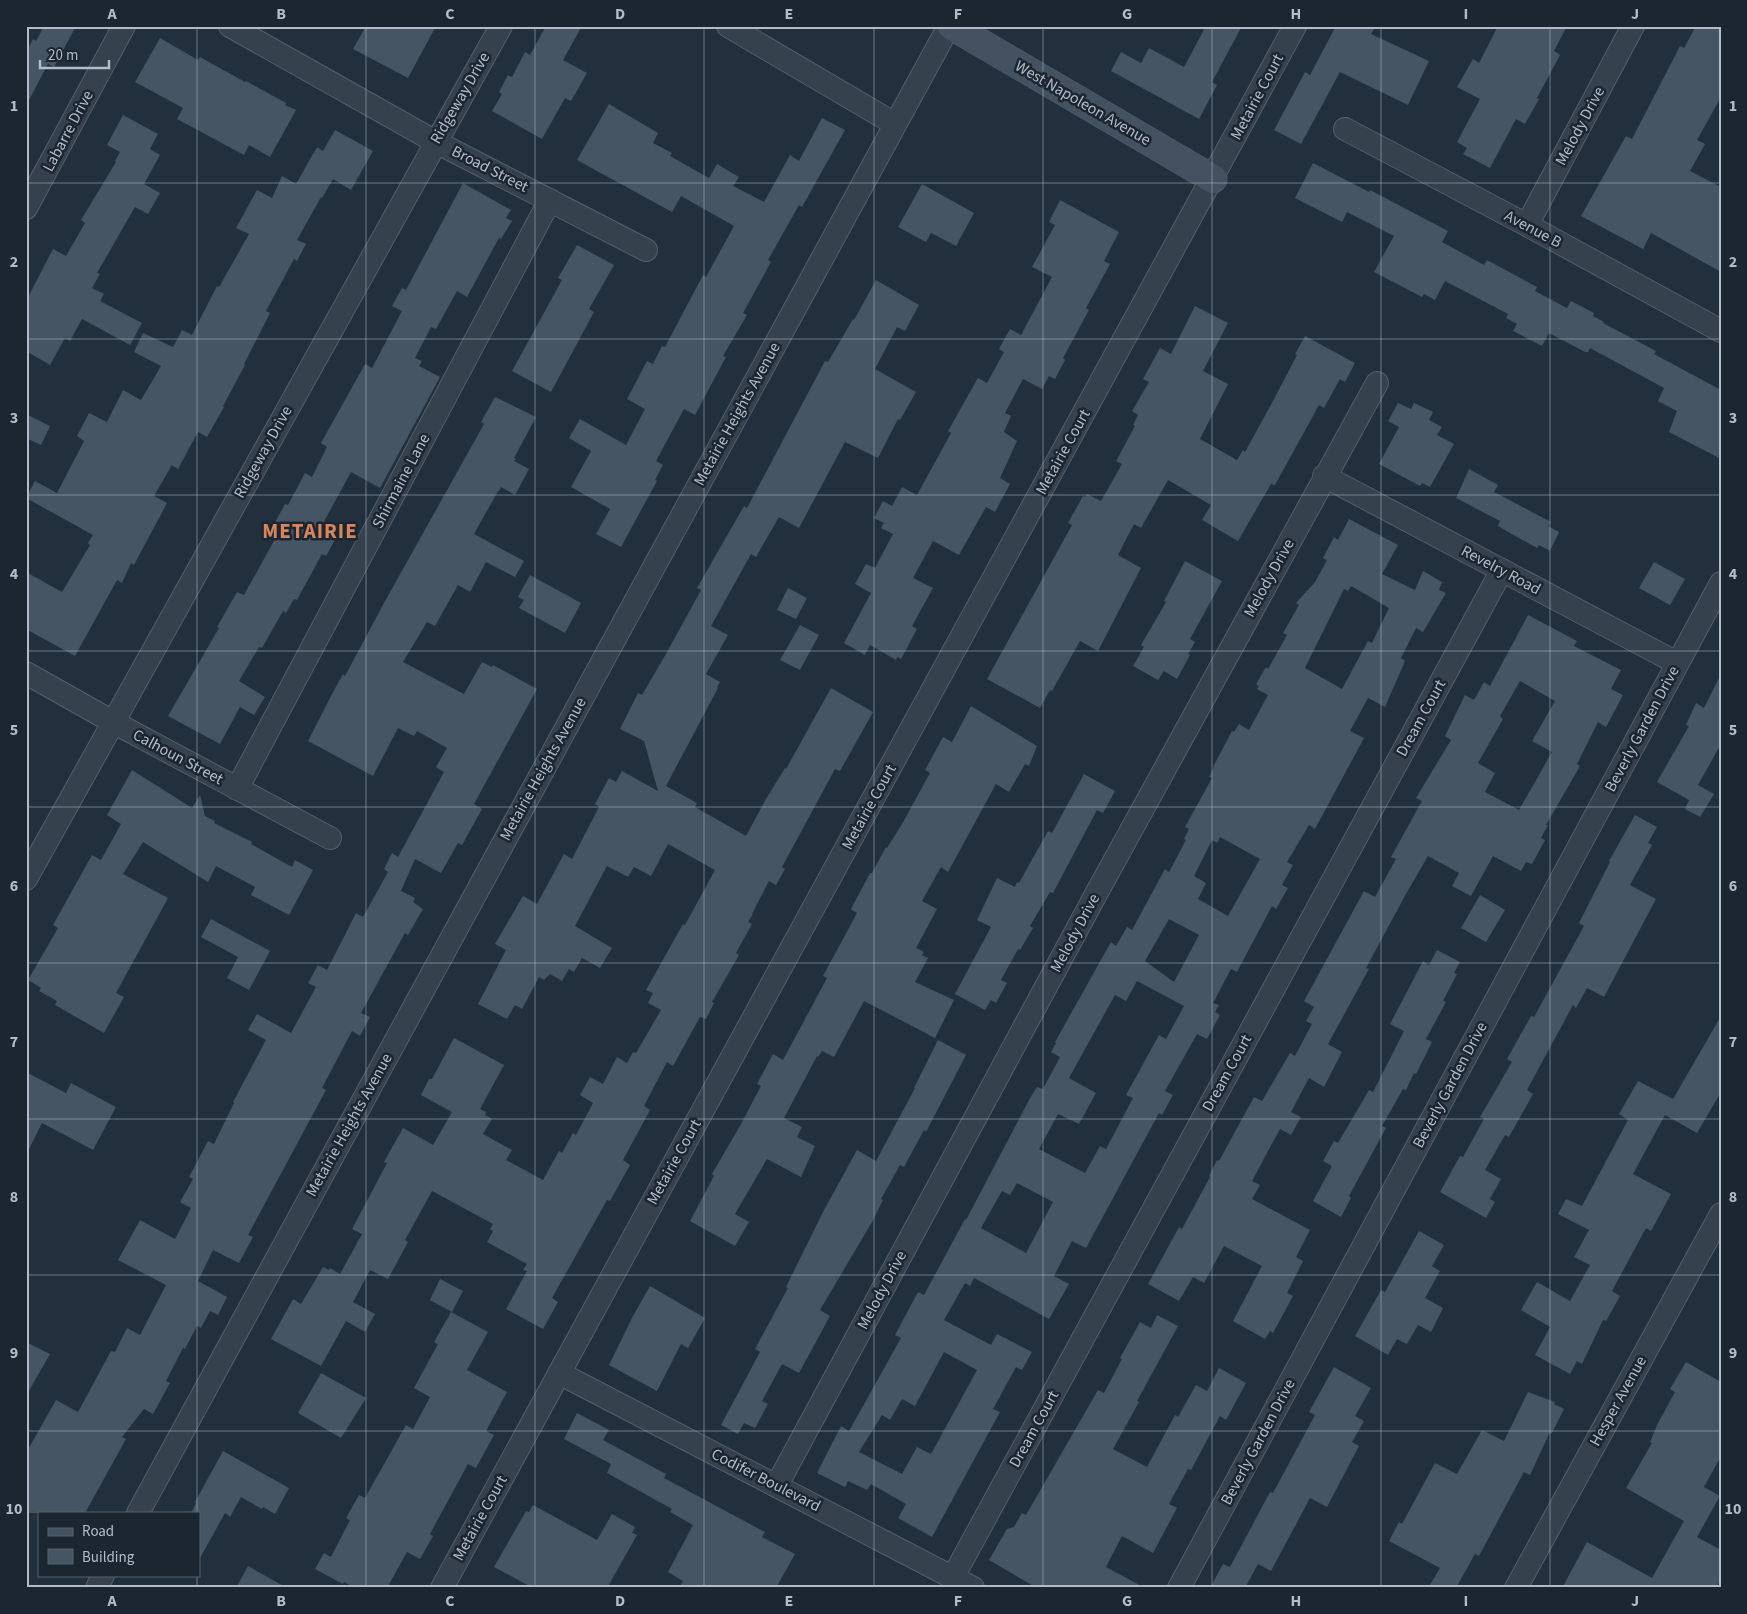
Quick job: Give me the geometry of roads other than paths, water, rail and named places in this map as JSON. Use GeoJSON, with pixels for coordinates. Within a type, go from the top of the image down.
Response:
{"type":"FeatureCollection","features":[{"type":"Feature","properties":{"kind":"street","name":"Labarre Drive"},"geometry":{"type":"LineString","coordinates":[[26,208],[124,26]]}},
{"type":"Feature","properties":{"kind":"street","name":"Broad Street"},"geometry":{"type":"LineString","coordinates":[[230,26],[436,142],[646,250]]}},
{"type":"Feature","properties":{"kind":"street","name":"Ridgeway Drive"},"geometry":{"type":"LineString","coordinates":[[26,879],[501,26]]}},
{"type":"Feature","properties":{"kind":"street"},"geometry":{"type":"LineString","coordinates":[[728,26],[895,124]]}},
{"type":"Feature","properties":{"kind":"street","name":"Metairie Heights Avenue"},"geometry":{"type":"LineString","coordinates":[[139,1512],[950,26]]}},
{"type":"Feature","properties":{"kind":"street","name":"West Napoleon Avenue"},"geometry":{"type":"LineString","coordinates":[[950,26],[1213,179]]}},
{"type":"Feature","properties":{"kind":"street","name":"Metairie Court"},"geometry":{"type":"LineString","coordinates":[[442,1588],[1295,26]]}},
{"type":"Feature","properties":{"kind":"street","name":"Melody Drive"},"geometry":{"type":"LineString","coordinates":[[1527,225],[1633,26]]}},
{"type":"Feature","properties":{"kind":"street","name":"Avenue B"},"geometry":{"type":"LineString","coordinates":[[1345,130],[1527,225],[1721,330]]}},
{"type":"Feature","properties":{"kind":"street","name":"Shirmaine Lane"},"geometry":{"type":"LineString","coordinates":[[237,789],[550,200]]}},
{"type":"Feature","properties":{"kind":"street","name":"Melody Drive"},"geometry":{"type":"LineString","coordinates":[[777,1485],[1086,913],[1324,476],[1377,383]]}},
{"type":"Feature","properties":{"kind":"street","name":"Revelry Road"},"geometry":{"type":"LineString","coordinates":[[1324,476],[1678,663]]}},
{"type":"Feature","properties":{"kind":"street","name":"Dream Court"},"geometry":{"type":"LineString","coordinates":[[953,1577],[1502,570]]}},
{"type":"Feature","properties":{"kind":"street","name":"Beverly Garden Drive"},"geometry":{"type":"LineString","coordinates":[[1179,1588],[1721,583]]}},
{"type":"Feature","properties":{"kind":"street","name":"Calhoun Street"},"geometry":{"type":"LineString","coordinates":[[26,673],[113,722],[330,838]]}},
{"type":"Feature","properties":{"kind":"street","name":"Hesper Avenue"},"geometry":{"type":"LineString","coordinates":[[1516,1588],[1721,1214]]}},
{"type":"Feature","properties":{"kind":"street","name":"Codifer Boulevard"},"geometry":{"type":"LineString","coordinates":[[558,1373],[973,1588]]}},
{"type":"Feature","properties":{"kind":"street"},"geometry":{"type":"LineString","coordinates":[[97,1588],[103,1576]]}},
{"type":"Feature","properties":{"kind":"district","name":"METAIRIE"},"geometry":{"type":"Point","coordinates":[310,531]}}]}
